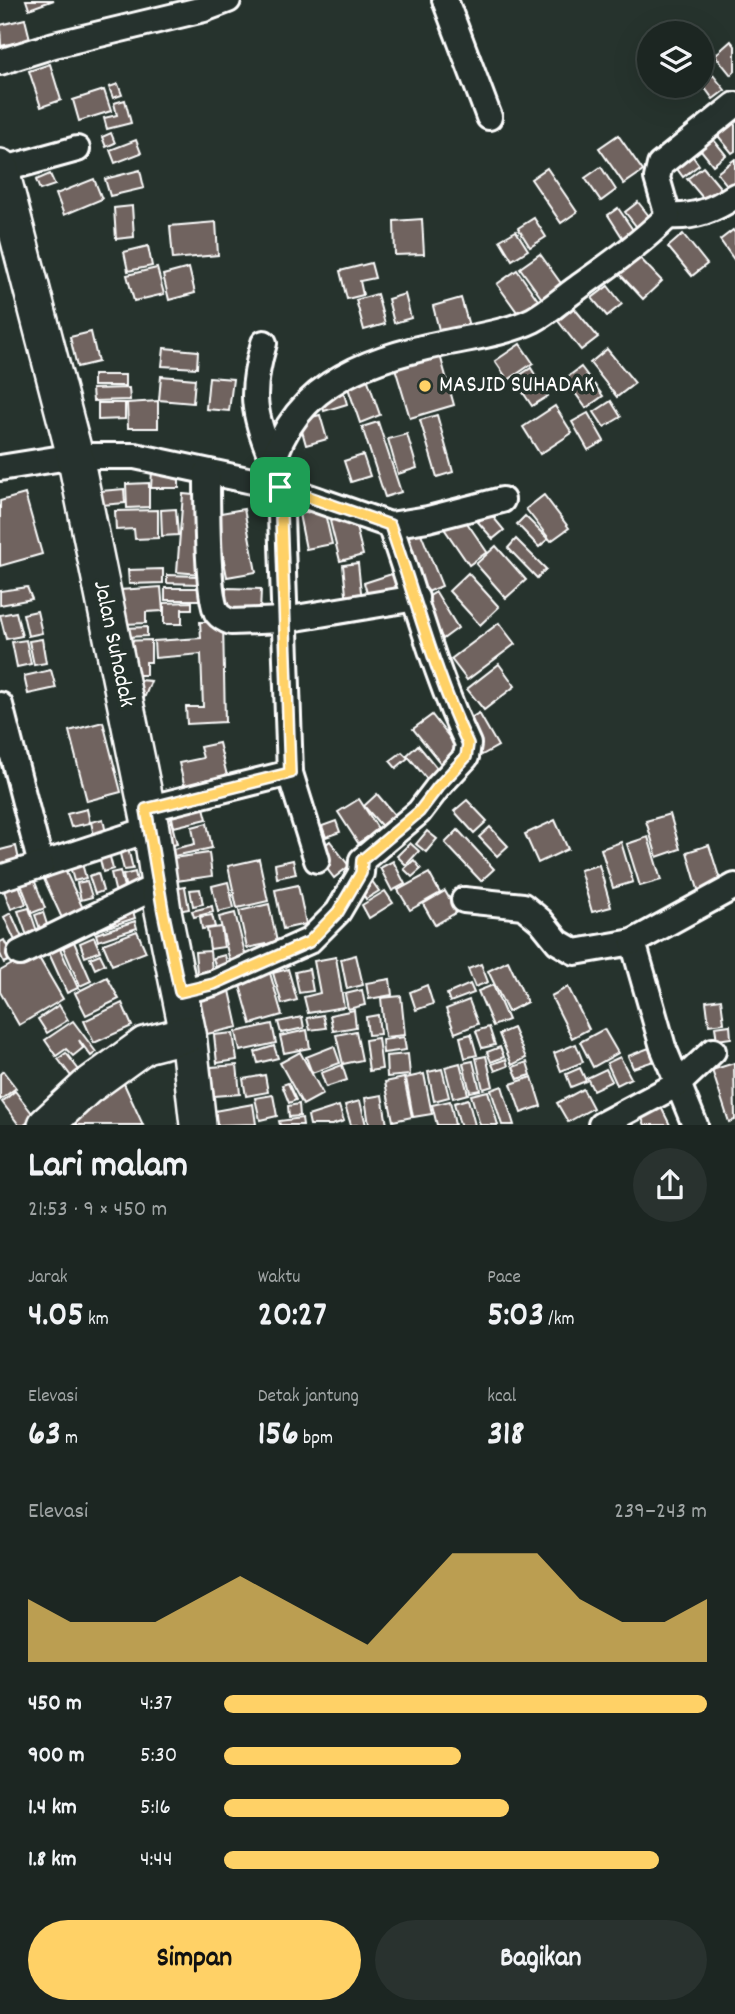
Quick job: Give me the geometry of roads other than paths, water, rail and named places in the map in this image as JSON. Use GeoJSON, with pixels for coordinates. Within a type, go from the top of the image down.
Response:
{"type":"FeatureCollection","features":[{"type":"Feature","properties":{"kind":"street"},"geometry":{"type":"LineString","coordinates":[[0,62],[54,45],[204,9],[228,0]]}},
{"type":"Feature","properties":{"kind":"street"},"geometry":{"type":"LineString","coordinates":[[445,0],[489,117]]}},
{"type":"Feature","properties":{"kind":"street"},"geometry":{"type":"LineString","coordinates":[[668,216],[657,178],[660,165],[735,105]]}},
{"type":"Feature","properties":{"kind":"street"},"geometry":{"type":"LineString","coordinates":[[0,169],[77,149]]}},
{"type":"Feature","properties":{"kind":"street","name":"Jalan Suhadak"},"geometry":{"type":"LineString","coordinates":[[0,169],[75,456],[149,819],[188,1034],[198,1125]]}},
{"type":"Feature","properties":{"kind":"street"},"geometry":{"type":"LineString","coordinates":[[272,459],[295,417],[313,395],[334,380],[380,358],[487,334],[533,319],[641,241],[668,216],[684,217],[711,211],[735,197]]}},
{"type":"Feature","properties":{"kind":"street"},"geometry":{"type":"LineString","coordinates":[[264,342],[254,377],[254,396],[262,435],[272,459],[284,620],[290,773],[317,860]]}},
{"type":"Feature","properties":{"kind":"street"},"geometry":{"type":"LineString","coordinates":[[0,468],[75,456],[135,456],[274,486],[390,525],[428,519],[502,500]]}},
{"type":"Feature","properties":{"kind":"street"},"geometry":{"type":"LineString","coordinates":[[207,471],[210,567],[216,611],[231,622],[284,620],[416,598]]}},
{"type":"Feature","properties":{"kind":"street"},"geometry":{"type":"LineString","coordinates":[[180,992],[214,984],[309,942],[338,912],[361,873],[362,860],[419,812],[466,757],[468,744],[424,636],[416,598],[390,525]]}},
{"type":"Feature","properties":{"kind":"street"},"geometry":{"type":"LineString","coordinates":[[0,705],[41,865]]}},
{"type":"Feature","properties":{"kind":"street"},"geometry":{"type":"LineString","coordinates":[[0,878],[41,865],[149,819],[290,773]]}},
{"type":"Feature","properties":{"kind":"street"},"geometry":{"type":"LineString","coordinates":[[20,953],[159,885]]}},
{"type":"Feature","properties":{"kind":"street"},"geometry":{"type":"LineString","coordinates":[[464,900],[523,906],[541,921],[558,943],[575,952],[633,942],[735,886]]}},
{"type":"Feature","properties":{"kind":"street"},"geometry":{"type":"LineString","coordinates":[[633,942],[663,1047],[695,1125]]}},
{"type":"Feature","properties":{"kind":"street"},"geometry":{"type":"LineString","coordinates":[[46,1125],[87,1087],[145,1045],[188,1034]]}},
{"type":"Feature","properties":{"kind":"street"},"geometry":{"type":"LineString","coordinates":[[601,1125],[678,1084],[713,1051]]}},
{"type":"Feature","properties":{"kind":"place","name":"MASJID SUHADAK"},"geometry":{"type":"Point","coordinates":[425,386]}}]}
